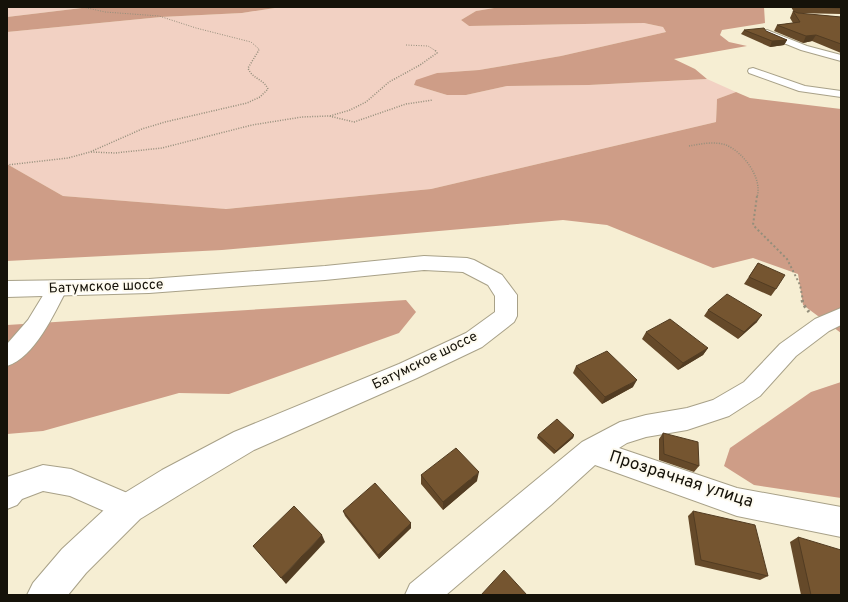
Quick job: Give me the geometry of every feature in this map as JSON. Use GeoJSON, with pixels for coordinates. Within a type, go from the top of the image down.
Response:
{"type":"FeatureCollection","features":[{"type":"Feature","properties":{"kind":"highway","name":"Батумское шоссе"},"geometry":{"type":"LineString","coordinates":[[9,290],[149,286],[325,273],[424,263],[467,265],[495,280],[506,295],[506,316],[474,340],[408,371],[244,441],[129,508],[74,561],[44,595]]}},
{"type":"Feature","properties":{"kind":"street"},"geometry":{"type":"LineString","coordinates":[[767,33],[804,48],[841,58]]}},
{"type":"Feature","properties":{"kind":"street"},"geometry":{"type":"LineString","coordinates":[[753,71],[802,89],[841,94]]}},
{"type":"Feature","properties":{"kind":"street"},"geometry":{"type":"LineString","coordinates":[[7,357],[14,351],[38,322],[57,289]]}},
{"type":"Feature","properties":{"kind":"street","name":"Прозрачная улица"},"geometry":{"type":"LineString","coordinates":[[421,595],[541,495],[591,451],[620,434],[646,426],[687,419],[720,408],[752,389],[788,350],[834,320]]}},
{"type":"Feature","properties":{"kind":"street","name":"Прозрачная улица"},"geometry":{"type":"LineString","coordinates":[[591,451],[737,502],[841,522]]}},
{"type":"Feature","properties":{"kind":"street"},"geometry":{"type":"LineString","coordinates":[[7,495],[13,488],[43,478],[71,483],[129,508]]}},
{"type":"Feature","properties":{"kind":"path"},"geometry":{"type":"LineString","coordinates":[[7,165],[68,158],[90,152],[142,129],[164,122],[247,103],[260,97],[268,89],[266,84],[250,74],[248,68],[259,49],[251,42],[196,28],[159,16],[105,12],[84,7]]}},
{"type":"Feature","properties":{"kind":"path"},"geometry":{"type":"LineString","coordinates":[[90,152],[107,154],[131,152],[180,144],[272,121],[308,116],[330,116],[350,110],[366,102],[389,82],[420,65],[437,53],[432,48],[422,45],[406,46]]}},
{"type":"Feature","properties":{"kind":"path"},"geometry":{"type":"LineString","coordinates":[[330,116],[346,121],[356,122],[399,106],[433,100]]}},
{"type":"Feature","properties":{"kind":"path"},"geometry":{"type":"LineString","coordinates":[[689,146],[704,143],[725,145],[738,153],[753,169],[758,193],[755,203],[753,226],[787,259],[800,285],[803,304],[809,312],[834,320]]}},
{"type":"Feature","properties":{"kind":"shaded area"},"geometry":{"type":"Polygon","coordinates":[[[7,7],[90,7],[7,17],[7,7]]]}},
{"type":"Feature","properties":{"kind":"shaded area"},"geometry":{"type":"Polygon","coordinates":[[[90,7],[281,7],[242,13],[161,17],[7,32],[7,17],[90,7]]]}},
{"type":"Feature","properties":{"kind":"shaded area"},"geometry":{"type":"Polygon","coordinates":[[[281,7],[500,7],[476,11],[461,20],[469,26],[644,23],[663,27],[666,32],[561,56],[479,70],[437,73],[414,85],[447,95],[466,95],[507,86],[589,85],[707,79],[736,92],[717,99],[716,122],[431,189],[225,209],[63,196],[7,164],[7,32],[161,17],[242,13],[281,7]]]}},
{"type":"Feature","properties":{"kind":"shaded area"},"geometry":{"type":"Polygon","coordinates":[[[500,7],[764,7],[765,23],[722,30],[720,35],[729,42],[747,46],[674,59],[695,69],[707,79],[589,85],[507,86],[466,95],[447,95],[414,85],[416,80],[437,73],[479,70],[561,56],[666,32],[663,27],[644,23],[469,26],[461,20],[476,11],[500,7]]]}},
{"type":"Feature","properties":{"kind":"shaded area"},"geometry":{"type":"Polygon","coordinates":[[[736,92],[750,98],[841,109],[841,333],[803,305],[798,274],[753,258],[713,268],[607,225],[563,220],[222,250],[7,261],[7,164],[63,196],[226,209],[431,189],[716,122],[717,99],[736,92]]]}},
{"type":"Feature","properties":{"kind":"shaded area"},"geometry":{"type":"Polygon","coordinates":[[[406,300],[416,312],[399,333],[229,394],[179,393],[43,431],[7,434],[7,325],[406,300]]]}},
{"type":"Feature","properties":{"kind":"shaded area"},"geometry":{"type":"Polygon","coordinates":[[[841,382],[841,498],[754,485],[724,466],[730,448],[811,392],[841,382]]]}},
{"type":"Feature","properties":{"kind":"building"},"geometry":{"type":"Polygon","coordinates":[[[809,7],[841,7],[841,8],[809,7]]]}},
{"type":"Feature","properties":{"kind":"building"},"geometry":{"type":"Polygon","coordinates":[[[793,11],[798,13],[841,17],[841,44],[816,35],[806,36],[777,25],[800,22],[793,11]]]}},
{"type":"Feature","properties":{"kind":"building"},"geometry":{"type":"Polygon","coordinates":[[[764,28],[766,31],[787,40],[772,41],[744,30],[764,28]]]}},
{"type":"Feature","properties":{"kind":"building"},"geometry":{"type":"Polygon","coordinates":[[[758,263],[785,275],[776,289],[749,277],[758,263]]]}},
{"type":"Feature","properties":{"kind":"building"},"geometry":{"type":"Polygon","coordinates":[[[727,294],[762,315],[744,332],[708,310],[727,294]]]}},
{"type":"Feature","properties":{"kind":"building"},"geometry":{"type":"Polygon","coordinates":[[[670,319],[708,348],[683,363],[646,332],[670,319]]]}},
{"type":"Feature","properties":{"kind":"building"},"geometry":{"type":"Polygon","coordinates":[[[607,351],[637,380],[605,397],[576,366],[607,351]]]}},
{"type":"Feature","properties":{"kind":"building"},"geometry":{"type":"Polygon","coordinates":[[[557,419],[574,435],[556,451],[538,435],[557,419]]]}},
{"type":"Feature","properties":{"kind":"building"},"geometry":{"type":"Polygon","coordinates":[[[663,433],[698,442],[699,466],[664,454],[663,433]]]}},
{"type":"Feature","properties":{"kind":"building"},"geometry":{"type":"Polygon","coordinates":[[[456,448],[479,472],[443,502],[421,475],[456,448]]]}},
{"type":"Feature","properties":{"kind":"building"},"geometry":{"type":"Polygon","coordinates":[[[375,483],[411,523],[378,555],[343,511],[375,483]]]}},
{"type":"Feature","properties":{"kind":"building"},"geometry":{"type":"Polygon","coordinates":[[[294,506],[322,535],[281,578],[253,546],[294,506]]]}},
{"type":"Feature","properties":{"kind":"building"},"geometry":{"type":"Polygon","coordinates":[[[693,511],[755,525],[768,576],[701,560],[693,511]]]}},
{"type":"Feature","properties":{"kind":"building"},"geometry":{"type":"Polygon","coordinates":[[[798,537],[841,550],[841,595],[811,595],[798,537]]]}},
{"type":"Feature","properties":{"kind":"building"},"geometry":{"type":"Polygon","coordinates":[[[504,570],[527,595],[481,595],[504,570]]]}}]}
